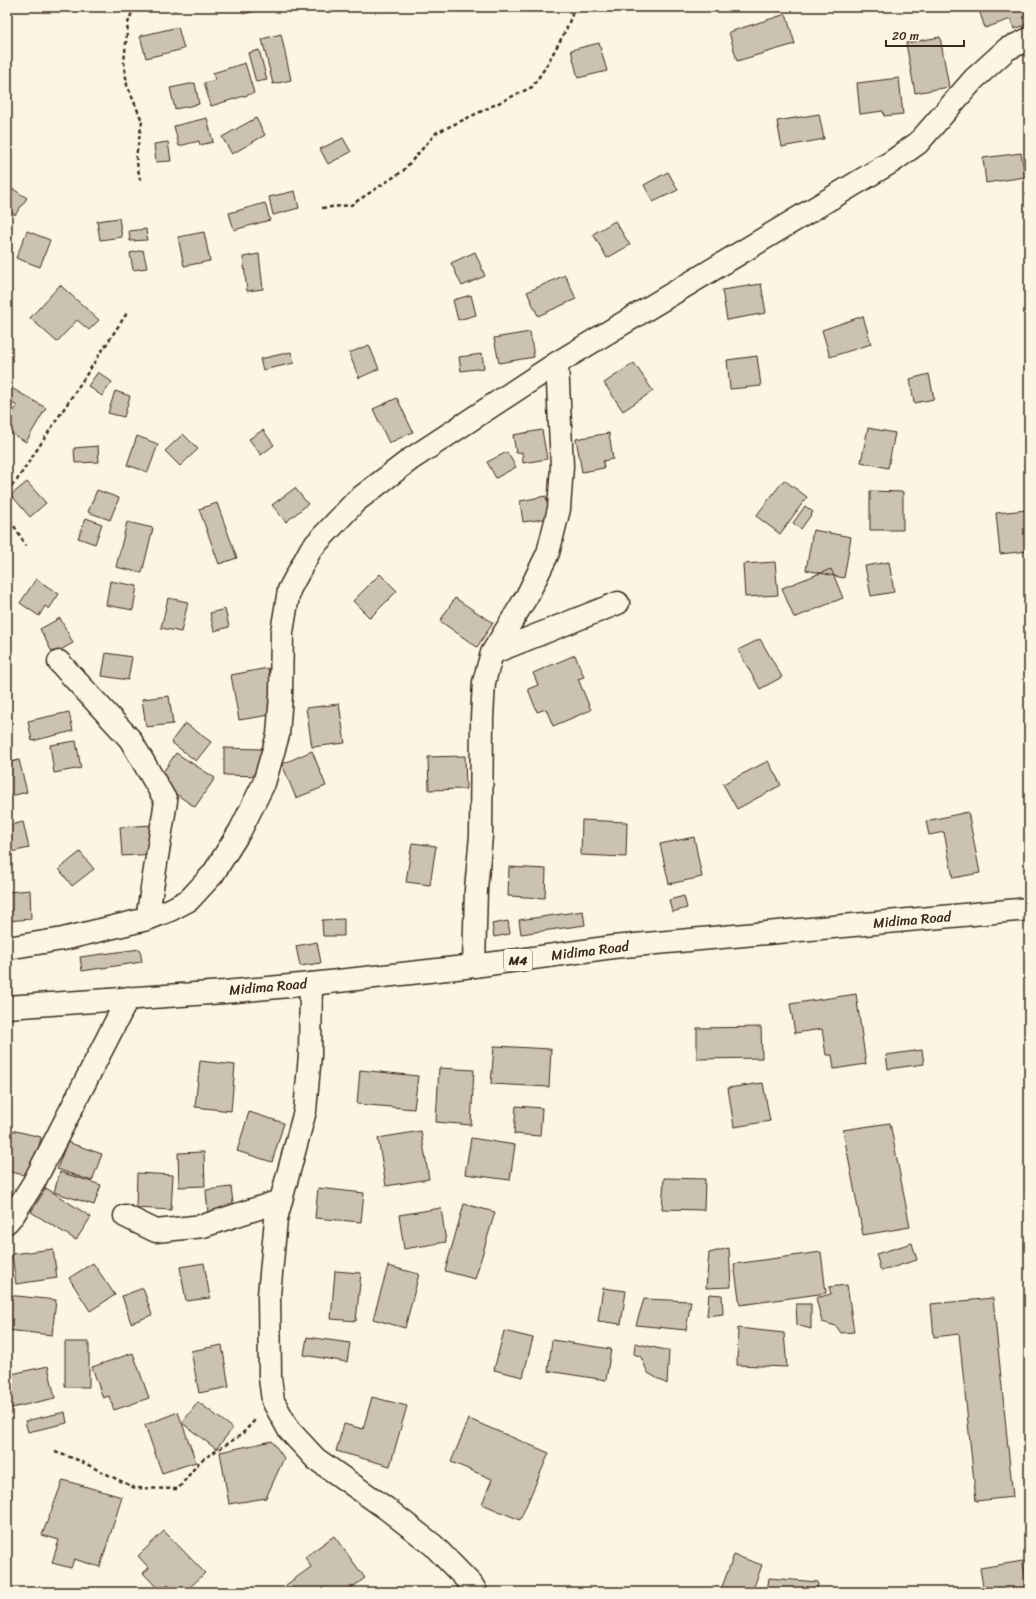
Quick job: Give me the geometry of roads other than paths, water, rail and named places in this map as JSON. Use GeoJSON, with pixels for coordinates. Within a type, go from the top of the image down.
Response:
{"type":"FeatureCollection","features":[{"type":"Feature","properties":{"kind":"street"},"geometry":{"type":"LineString","coordinates":[[7,948],[63,939],[147,919],[170,910],[189,900],[213,874],[240,831],[264,783],[278,735],[281,695],[282,632],[289,590],[312,550],[356,501],[411,459],[557,363],[893,161],[918,143],[974,79],[1007,49],[1029,39]]}},
{"type":"Feature","properties":{"kind":"street"},"geometry":{"type":"LineString","coordinates":[[474,966],[476,889],[481,836],[482,718],[484,682],[492,653],[527,596],[548,553],[559,509],[562,466],[557,363]]}},
{"type":"Feature","properties":{"kind":"street"},"geometry":{"type":"LineString","coordinates":[[492,653],[618,603]]}},
{"type":"Feature","properties":{"kind":"street"},"geometry":{"type":"LineString","coordinates":[[59,662],[130,739],[166,801],[147,919]]}},
{"type":"Feature","properties":{"kind":"street","name":"Midima Road"},"geometry":{"type":"LineString","coordinates":[[7,1007],[311,984],[474,966],[613,947],[1029,909]]}},
{"type":"Feature","properties":{"kind":"street"},"geometry":{"type":"LineString","coordinates":[[311,984],[310,1056],[304,1110],[276,1219],[269,1294],[270,1378],[273,1401],[288,1430],[316,1459],[387,1509],[433,1545],[472,1585],[476,1592]]}},
{"type":"Feature","properties":{"kind":"street"},"geometry":{"type":"LineString","coordinates":[[7,1222],[14,1214],[34,1182],[128,998]]}},
{"type":"Feature","properties":{"kind":"street"},"geometry":{"type":"LineString","coordinates":[[125,1216],[156,1231],[203,1226],[280,1201]]}}]}
